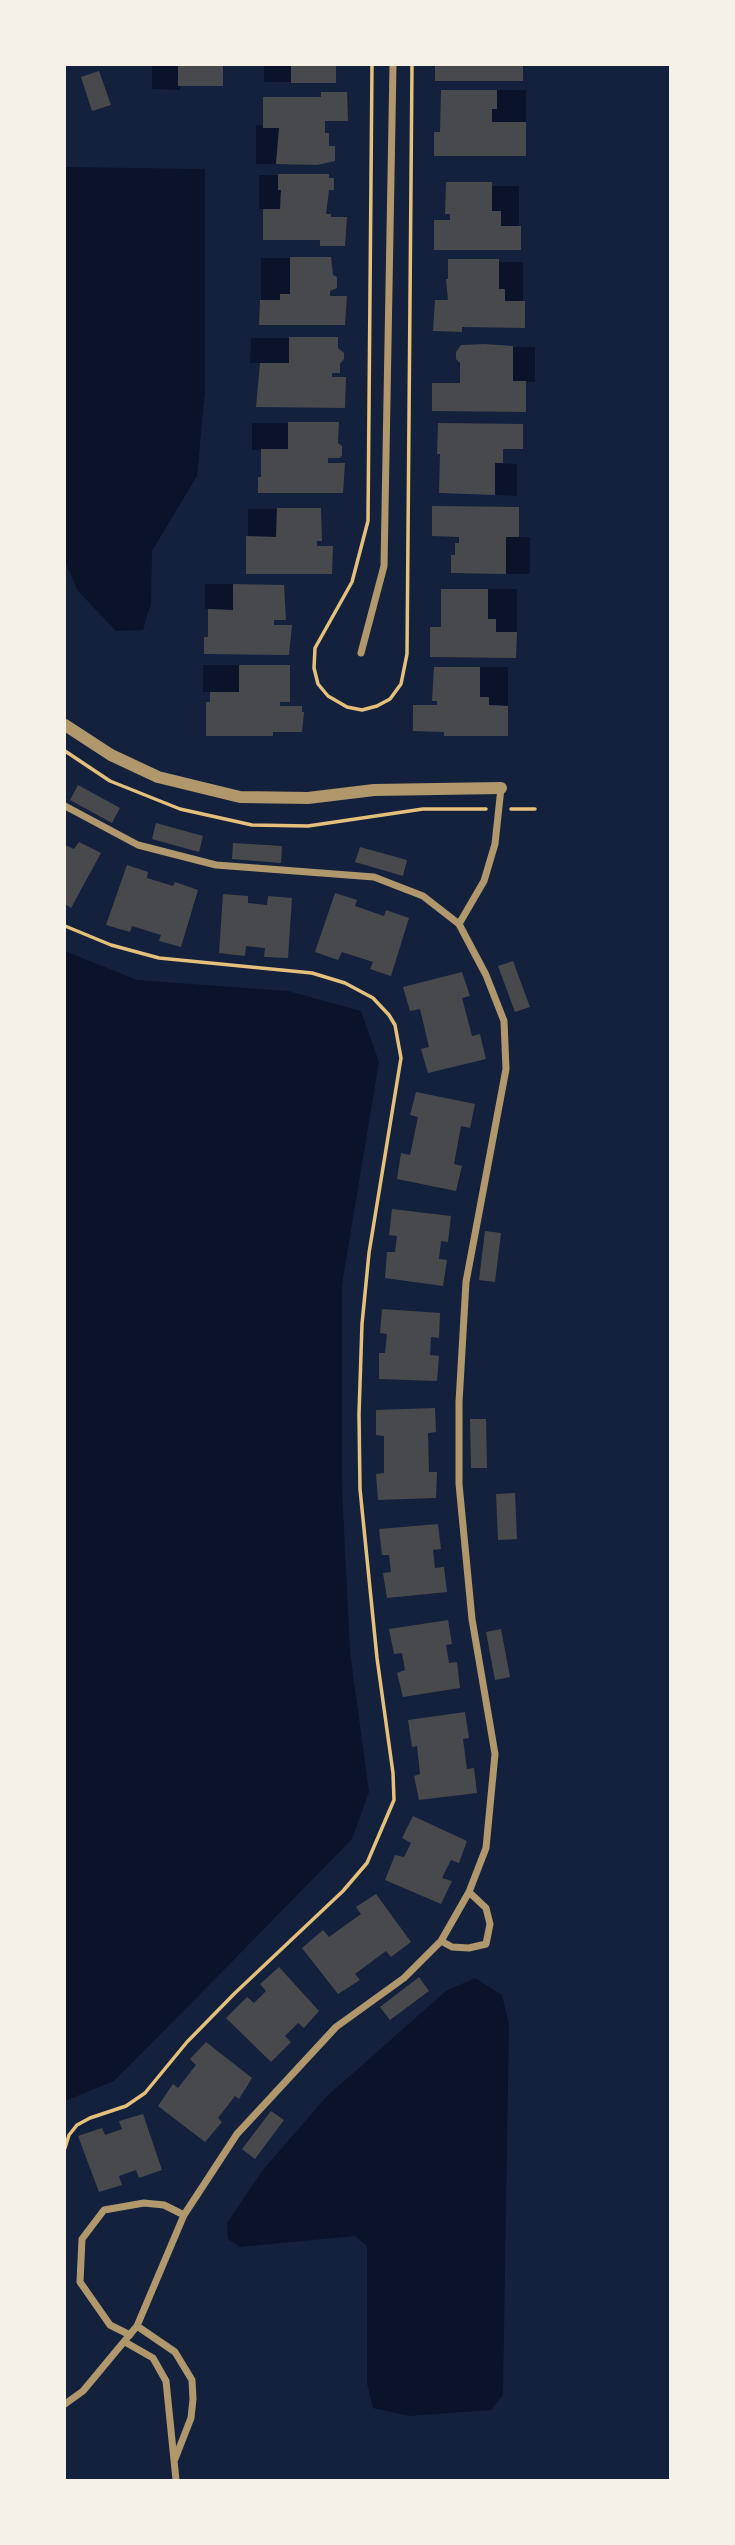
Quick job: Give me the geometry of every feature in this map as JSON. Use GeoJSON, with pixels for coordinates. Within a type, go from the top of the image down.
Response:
{"type":"FeatureCollection","features":[{"type":"Feature","properties":{"kind":"street"},"geometry":{"type":"LineString","coordinates":[[361,653],[384,566],[393,65]]}},
{"type":"Feature","properties":{"kind":"street"},"geometry":{"type":"LineString","coordinates":[[65,725],[111,755],[158,778],[240,797],[308,797],[374,790],[501,788],[495,844],[484,881],[459,923]]}},
{"type":"Feature","properties":{"kind":"street"},"geometry":{"type":"LineString","coordinates":[[65,806],[138,845],[216,865],[374,877],[423,896],[459,923],[486,975],[504,1021],[506,1069],[466,1282],[459,1402],[459,1484],[472,1619],[495,1754],[486,1848],[469,1892],[441,1941],[404,1978],[336,2027],[237,2134],[184,2215],[137,2326],[83,2391],[65,2404]]}},
{"type":"Feature","properties":{"kind":"street"},"geometry":{"type":"LineString","coordinates":[[441,1941],[452,1947],[469,1948],[486,1944],[489,1924],[486,1908],[469,1892]]}},
{"type":"Feature","properties":{"kind":"street"},"geometry":{"type":"LineString","coordinates":[[130,2335],[110,2325],[80,2281],[82,2239],[104,2210],[154,2204],[164,2205],[184,2215]]}},
{"type":"Feature","properties":{"kind":"street"},"geometry":{"type":"LineString","coordinates":[[137,2326],[175,2352],[192,2380],[191,2418],[175,2459]]}},
{"type":"Feature","properties":{"kind":"street"},"geometry":{"type":"LineString","coordinates":[[125,2342],[153,2358],[166,2381],[176,2480]]}},
{"type":"Feature","properties":{"kind":"path"},"geometry":{"type":"LineString","coordinates":[[65,926],[111,945],[159,958],[312,973],[345,983],[373,998],[389,1015],[395,1025],[401,1058],[369,1253],[362,1324],[359,1413],[360,1489],[394,1800],[367,1863],[343,1891],[220,2008],[187,2042],[145,2093],[126,2106],[77,2125],[69,2135],[65,2148]]}},
{"type":"Feature","properties":{"kind":"water"},"geometry":{"type":"Polygon","coordinates":[[[152,65],[178,65],[180,90],[152,89],[152,65]]]}},
{"type":"Feature","properties":{"kind":"water"},"geometry":{"type":"Polygon","coordinates":[[[264,65],[291,65],[291,82],[264,82],[264,65]]]}},
{"type":"Feature","properties":{"kind":"water"},"geometry":{"type":"Polygon","coordinates":[[[497,90],[526,90],[526,122],[492,122],[497,90]]]}},
{"type":"Feature","properties":{"kind":"water"},"geometry":{"type":"Polygon","coordinates":[[[256,125],[279,128],[276,164],[256,164],[256,125]]]}},
{"type":"Feature","properties":{"kind":"water"},"geometry":{"type":"Polygon","coordinates":[[[65,167],[205,169],[205,391],[197,476],[152,551],[151,603],[143,630],[116,631],[78,591],[65,562],[65,167]]]}},
{"type":"Feature","properties":{"kind":"water"},"geometry":{"type":"Polygon","coordinates":[[[259,175],[278,175],[278,190],[281,190],[280,209],[259,209],[259,175]]]}},
{"type":"Feature","properties":{"kind":"water"},"geometry":{"type":"Polygon","coordinates":[[[492,186],[519,186],[519,226],[501,226],[492,211],[492,186]]]}},
{"type":"Feature","properties":{"kind":"water"},"geometry":{"type":"Polygon","coordinates":[[[261,258],[290,258],[290,294],[280,294],[280,300],[261,300],[261,258]]]}},
{"type":"Feature","properties":{"kind":"water"},"geometry":{"type":"Polygon","coordinates":[[[499,262],[523,262],[523,301],[505,301],[499,289],[499,262]]]}},
{"type":"Feature","properties":{"kind":"water"},"geometry":{"type":"Polygon","coordinates":[[[251,338],[289,338],[289,363],[250,363],[251,338]]]}},
{"type":"Feature","properties":{"kind":"water"},"geometry":{"type":"Polygon","coordinates":[[[513,347],[535,347],[535,382],[513,381],[513,347]]]}},
{"type":"Feature","properties":{"kind":"water"},"geometry":{"type":"Polygon","coordinates":[[[252,423],[288,423],[288,449],[252,450],[252,423]]]}},
{"type":"Feature","properties":{"kind":"water"},"geometry":{"type":"Polygon","coordinates":[[[495,463],[517,464],[517,496],[495,495],[495,463]]]}},
{"type":"Feature","properties":{"kind":"water"},"geometry":{"type":"Polygon","coordinates":[[[248,509],[277,509],[276,537],[248,536],[248,509]]]}},
{"type":"Feature","properties":{"kind":"water"},"geometry":{"type":"Polygon","coordinates":[[[506,537],[530,537],[530,574],[506,574],[506,537]]]}},
{"type":"Feature","properties":{"kind":"water"},"geometry":{"type":"Polygon","coordinates":[[[205,584],[233,584],[233,610],[205,609],[205,584]]]}},
{"type":"Feature","properties":{"kind":"water"},"geometry":{"type":"Polygon","coordinates":[[[488,589],[517,589],[517,632],[496,632],[496,619],[488,619],[488,589]]]}},
{"type":"Feature","properties":{"kind":"water"},"geometry":{"type":"Polygon","coordinates":[[[203,665],[239,665],[239,692],[203,692],[203,665]]]}},
{"type":"Feature","properties":{"kind":"water"},"geometry":{"type":"Polygon","coordinates":[[[480,667],[508,667],[508,706],[489,705],[489,697],[480,697],[480,667]]]}},
{"type":"Feature","properties":{"kind":"water"},"geometry":{"type":"Polygon","coordinates":[[[65,951],[137,980],[288,991],[361,1011],[379,1062],[342,1285],[342,1486],[350,1652],[369,1792],[352,1839],[215,1979],[114,2081],[65,2101],[65,951]]]}},
{"type":"Feature","properties":{"kind":"water"},"geometry":{"type":"Polygon","coordinates":[[[475,1978],[502,1995],[509,2024],[503,2395],[491,2410],[409,2416],[373,2408],[367,2383],[367,2246],[355,2236],[240,2247],[228,2239],[227,2223],[262,2171],[327,2096],[446,1991],[475,1978]]]}},
{"type":"Feature","properties":{"kind":"building"},"geometry":{"type":"Polygon","coordinates":[[[178,65],[223,65],[223,86],[178,86],[178,65]]]}},
{"type":"Feature","properties":{"kind":"building"},"geometry":{"type":"Polygon","coordinates":[[[291,65],[336,65],[336,83],[291,83],[291,65]]]}},
{"type":"Feature","properties":{"kind":"building"},"geometry":{"type":"Polygon","coordinates":[[[435,65],[523,65],[523,81],[435,81],[435,65]]]}},
{"type":"Feature","properties":{"kind":"building"},"geometry":{"type":"Polygon","coordinates":[[[99,71],[111,105],[92,111],[81,77],[99,71]]]}},
{"type":"Feature","properties":{"kind":"building"},"geometry":{"type":"Polygon","coordinates":[[[441,90],[497,90],[497,109],[492,109],[492,122],[526,122],[526,156],[434,156],[434,132],[440,132],[441,90]]]}},
{"type":"Feature","properties":{"kind":"building"},"geometry":{"type":"Polygon","coordinates":[[[321,92],[347,92],[348,121],[325,121],[329,146],[335,146],[335,161],[317,165],[276,164],[279,128],[263,128],[263,97],[321,97],[321,92]]]}},
{"type":"Feature","properties":{"kind":"building"},"geometry":{"type":"Polygon","coordinates":[[[278,174],[329,174],[329,178],[334,178],[334,190],[329,190],[326,214],[331,214],[331,217],[347,217],[345,246],[320,246],[320,240],[263,240],[263,209],[280,209],[278,174]]]}},
{"type":"Feature","properties":{"kind":"building"},"geometry":{"type":"Polygon","coordinates":[[[446,182],[492,182],[492,211],[501,211],[501,226],[521,226],[521,250],[434,250],[434,220],[450,220],[450,214],[445,214],[446,182]]]}},
{"type":"Feature","properties":{"kind":"building"},"geometry":{"type":"Polygon","coordinates":[[[290,257],[331,257],[337,288],[330,291],[330,296],[347,296],[345,325],[259,325],[260,300],[280,300],[280,294],[290,294],[290,257]]]}},
{"type":"Feature","properties":{"kind":"building"},"geometry":{"type":"Polygon","coordinates":[[[448,259],[499,259],[499,289],[505,289],[505,301],[525,301],[525,328],[462,327],[462,332],[433,331],[435,300],[448,300],[448,259]]]}},
{"type":"Feature","properties":{"kind":"building"},"geometry":{"type":"Polygon","coordinates":[[[289,337],[338,337],[338,348],[344,353],[344,359],[340,364],[340,373],[332,373],[332,377],[346,377],[345,408],[256,407],[260,363],[289,363],[289,337]]]}},
{"type":"Feature","properties":{"kind":"building"},"geometry":{"type":"Polygon","coordinates":[[[461,345],[513,346],[513,381],[526,381],[526,412],[432,411],[432,383],[460,383],[460,363],[456,359],[456,352],[461,345]]]}},
{"type":"Feature","properties":{"kind":"building"},"geometry":{"type":"Polygon","coordinates":[[[288,422],[339,422],[338,443],[342,446],[342,456],[328,458],[328,463],[345,463],[343,493],[258,493],[261,449],[288,449],[288,422]]]}},
{"type":"Feature","properties":{"kind":"building"},"geometry":{"type":"Polygon","coordinates":[[[438,423],[523,424],[523,449],[503,449],[503,463],[495,463],[495,495],[439,493],[438,423]]]}},
{"type":"Feature","properties":{"kind":"building"},"geometry":{"type":"Polygon","coordinates":[[[432,506],[519,507],[519,537],[506,537],[506,574],[451,573],[451,555],[455,555],[455,543],[459,543],[459,537],[432,536],[432,506]]]}},
{"type":"Feature","properties":{"kind":"building"},"geometry":{"type":"Polygon","coordinates":[[[277,508],[321,508],[322,541],[317,541],[317,546],[333,546],[332,574],[246,574],[246,536],[276,537],[277,508]]]}},
{"type":"Feature","properties":{"kind":"building"},"geometry":{"type":"Polygon","coordinates":[[[233,584],[284,585],[286,620],[274,620],[274,625],[292,625],[289,655],[204,654],[204,637],[208,637],[208,609],[233,610],[233,584]]]}},
{"type":"Feature","properties":{"kind":"building"},"geometry":{"type":"Polygon","coordinates":[[[441,589],[488,589],[488,619],[496,619],[496,632],[517,632],[516,658],[430,657],[430,627],[441,627],[441,589]]]}},
{"type":"Feature","properties":{"kind":"building"},"geometry":{"type":"Polygon","coordinates":[[[239,665],[290,665],[290,702],[280,702],[280,706],[302,706],[302,732],[273,732],[273,736],[206,736],[206,702],[210,702],[210,692],[239,692],[239,665]]]}},
{"type":"Feature","properties":{"kind":"building"},"geometry":{"type":"Polygon","coordinates":[[[434,667],[480,667],[480,697],[489,697],[489,705],[508,706],[508,736],[444,736],[444,732],[413,731],[413,705],[437,705],[437,701],[432,701],[434,667]]]}},
{"type":"Feature","properties":{"kind":"building"},"geometry":{"type":"Polygon","coordinates":[[[78,785],[120,808],[112,823],[70,800],[78,785]]]}},
{"type":"Feature","properties":{"kind":"building"},"geometry":{"type":"Polygon","coordinates":[[[156,823],[203,836],[199,852],[152,839],[156,823]]]}},
{"type":"Feature","properties":{"kind":"building"},"geometry":{"type":"Polygon","coordinates":[[[79,842],[101,853],[71,908],[65,904],[65,845],[74,849],[79,842]]]}},
{"type":"Feature","properties":{"kind":"building"},"geometry":{"type":"Polygon","coordinates":[[[233,843],[282,846],[281,863],[232,859],[233,843]]]}},
{"type":"Feature","properties":{"kind":"building"},"geometry":{"type":"Polygon","coordinates":[[[360,847],[407,860],[403,876],[355,862],[360,847]]]}},
{"type":"Feature","properties":{"kind":"building"},"geometry":{"type":"Polygon","coordinates":[[[127,865],[148,872],[147,878],[173,886],[175,882],[198,890],[181,947],[159,941],[161,935],[132,926],[130,932],[106,925],[127,865]]]}},
{"type":"Feature","properties":{"kind":"building"},"geometry":{"type":"Polygon","coordinates":[[[335,893],[357,900],[355,906],[384,916],[386,910],[409,918],[391,976],[370,969],[373,962],[342,952],[338,960],[315,952],[335,893]]]}},
{"type":"Feature","properties":{"kind":"building"},"geometry":{"type":"Polygon","coordinates":[[[223,894],[248,896],[248,903],[267,905],[268,896],[292,898],[288,958],[264,957],[265,948],[246,946],[245,956],[219,953],[223,894]]]}},
{"type":"Feature","properties":{"kind":"building"},"geometry":{"type":"Polygon","coordinates":[[[513,961],[530,1007],[515,1012],[498,966],[513,961]]]}},
{"type":"Feature","properties":{"kind":"building"},"geometry":{"type":"Polygon","coordinates":[[[462,972],[470,996],[462,998],[472,1036],[480,1034],[486,1059],[428,1073],[421,1049],[429,1047],[420,1009],[410,1011],[403,987],[462,972]]]}},
{"type":"Feature","properties":{"kind":"building"},"geometry":{"type":"Polygon","coordinates":[[[416,1092],[475,1104],[470,1128],[461,1126],[454,1164],[462,1166],[456,1191],[397,1179],[401,1153],[410,1155],[418,1117],[410,1115],[416,1092]]]}},
{"type":"Feature","properties":{"kind":"building"},"geometry":{"type":"Polygon","coordinates":[[[392,1209],[451,1216],[448,1242],[441,1241],[439,1259],[447,1260],[443,1286],[385,1278],[387,1252],[395,1252],[397,1236],[389,1235],[392,1209]]]}},
{"type":"Feature","properties":{"kind":"building"},"geometry":{"type":"Polygon","coordinates":[[[485,1231],[501,1233],[495,1282],[479,1280],[485,1231]]]}},
{"type":"Feature","properties":{"kind":"building"},"geometry":{"type":"Polygon","coordinates":[[[382,1309],[440,1313],[439,1338],[431,1337],[430,1355],[439,1356],[437,1381],[379,1379],[379,1353],[385,1353],[387,1334],[380,1333],[382,1309]]]}},
{"type":"Feature","properties":{"kind":"building"},"geometry":{"type":"Polygon","coordinates":[[[435,1408],[436,1432],[428,1433],[429,1472],[437,1472],[436,1498],[378,1500],[376,1474],[384,1473],[384,1436],[376,1435],[376,1410],[435,1408]]]}},
{"type":"Feature","properties":{"kind":"building"},"geometry":{"type":"Polygon","coordinates":[[[470,1419],[486,1419],[487,1468],[471,1468],[470,1419]]]}},
{"type":"Feature","properties":{"kind":"building"},"geometry":{"type":"Polygon","coordinates":[[[515,1493],[517,1539],[498,1540],[496,1494],[515,1493]]]}},
{"type":"Feature","properties":{"kind":"building"},"geometry":{"type":"Polygon","coordinates":[[[438,1524],[441,1549],[433,1550],[435,1568],[444,1567],[447,1592],[387,1598],[383,1573],[391,1572],[389,1555],[382,1555],[379,1529],[438,1524]]]}},
{"type":"Feature","properties":{"kind":"building"},"geometry":{"type":"Polygon","coordinates":[[[448,1620],[452,1644],[446,1645],[449,1663],[457,1662],[460,1688],[403,1697],[397,1673],[405,1670],[402,1653],[394,1654],[389,1629],[448,1620]]]}},
{"type":"Feature","properties":{"kind":"building"},"geometry":{"type":"Polygon","coordinates":[[[501,1629],[510,1677],[495,1680],[486,1632],[501,1629]]]}},
{"type":"Feature","properties":{"kind":"building"},"geometry":{"type":"Polygon","coordinates":[[[465,1712],[469,1738],[463,1739],[467,1769],[474,1768],[477,1793],[419,1800],[414,1776],[420,1774],[417,1746],[412,1747],[408,1720],[465,1712]]]}},
{"type":"Feature","properties":{"kind":"building"},"geometry":{"type":"Polygon","coordinates":[[[413,1816],[467,1841],[459,1863],[451,1860],[442,1878],[452,1881],[441,1904],[385,1880],[395,1855],[404,1857],[411,1843],[402,1838],[413,1816]]]}},
{"type":"Feature","properties":{"kind":"building"},"geometry":{"type":"Polygon","coordinates":[[[376,1894],[411,1942],[391,1957],[386,1951],[355,1974],[360,1980],[338,1994],[302,1948],[323,1930],[329,1937],[361,1914],[356,1907],[376,1894]]]}},
{"type":"Feature","properties":{"kind":"building"},"geometry":{"type":"Polygon","coordinates":[[[279,1967],[319,2011],[304,2028],[298,2023],[285,2036],[291,2042],[271,2062],[226,2018],[247,1997],[254,2003],[266,1991],[260,1984],[279,1967]]]}},
{"type":"Feature","properties":{"kind":"building"},"geometry":{"type":"Polygon","coordinates":[[[419,1977],[429,1991],[390,2020],[380,2007],[419,1977]]]}},
{"type":"Feature","properties":{"kind":"building"},"geometry":{"type":"Polygon","coordinates":[[[206,2042],[252,2078],[239,2099],[235,2096],[218,2118],[222,2122],[205,2142],[158,2106],[173,2084],[178,2088],[196,2065],[190,2059],[206,2042]]]}},
{"type":"Feature","properties":{"kind":"building"},"geometry":{"type":"Polygon","coordinates":[[[271,2111],[284,2120],[255,2159],[242,2149],[271,2111]]]}},
{"type":"Feature","properties":{"kind":"building"},"geometry":{"type":"Polygon","coordinates":[[[143,2114],[162,2170],[139,2178],[136,2170],[119,2176],[122,2185],[99,2192],[78,2136],[102,2128],[105,2135],[122,2129],[119,2121],[143,2114]]]}}]}
